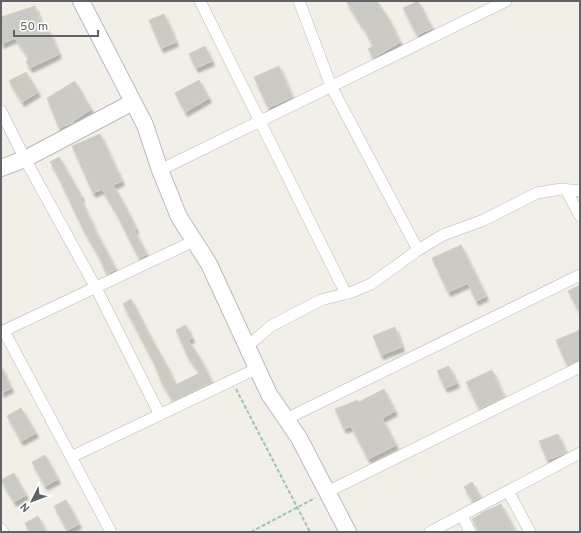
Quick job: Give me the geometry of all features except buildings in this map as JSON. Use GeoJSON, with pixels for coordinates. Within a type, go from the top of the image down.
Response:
{"type":"FeatureCollection","features":[{"type":"Feature","properties":{"kind":"main road"},"geometry":{"type":"LineString","coordinates":[[81,1],[145,125],[160,170],[179,217],[209,264],[258,368],[268,394],[299,438],[348,532]]}},
{"type":"Feature","properties":{"kind":"main road"},"geometry":{"type":"LineString","coordinates":[[1,168],[25,159],[133,102]]}},
{"type":"Feature","properties":{"kind":"street"},"geometry":{"type":"LineString","coordinates":[[200,1],[346,294]]}},
{"type":"Feature","properties":{"kind":"street"},"geometry":{"type":"LineString","coordinates":[[299,1],[330,86],[418,250]]}},
{"type":"Feature","properties":{"kind":"street"},"geometry":{"type":"LineString","coordinates":[[160,170],[506,1]]}},
{"type":"Feature","properties":{"kind":"street"},"geometry":{"type":"LineString","coordinates":[[1,112],[25,159],[96,288],[160,415]]}},
{"type":"Feature","properties":{"kind":"street"},"geometry":{"type":"LineString","coordinates":[[248,346],[272,326],[321,300],[346,294],[371,284],[418,250],[443,235],[484,220],[537,193],[561,189],[580,191]]}},
{"type":"Feature","properties":{"kind":"street"},"geometry":{"type":"LineString","coordinates":[[566,190],[580,216]]}},
{"type":"Feature","properties":{"kind":"street"},"geometry":{"type":"LineString","coordinates":[[111,532],[2,332],[194,241]]}},
{"type":"Feature","properties":{"kind":"street"},"geometry":{"type":"LineString","coordinates":[[286,419],[580,275]]}},
{"type":"Feature","properties":{"kind":"street"},"geometry":{"type":"LineString","coordinates":[[327,492],[580,367]]}},
{"type":"Feature","properties":{"kind":"street"},"geometry":{"type":"LineString","coordinates":[[71,457],[258,368]]}},
{"type":"Feature","properties":{"kind":"street"},"geometry":{"type":"LineString","coordinates":[[430,532],[580,453]]}},
{"type":"Feature","properties":{"kind":"street"},"geometry":{"type":"LineString","coordinates":[[508,491],[530,532]]}},
{"type":"Feature","properties":{"kind":"street"},"geometry":{"type":"LineString","coordinates":[[462,515],[470,532]]}},
{"type":"Feature","properties":{"kind":"street"},"geometry":{"type":"LineString","coordinates":[[1,528],[3,532]]}},
{"type":"Feature","properties":{"kind":"path"},"geometry":{"type":"LineString","coordinates":[[232,381],[310,532]]}},
{"type":"Feature","properties":{"kind":"path"},"geometry":{"type":"LineString","coordinates":[[251,532],[327,492]]}}]}
